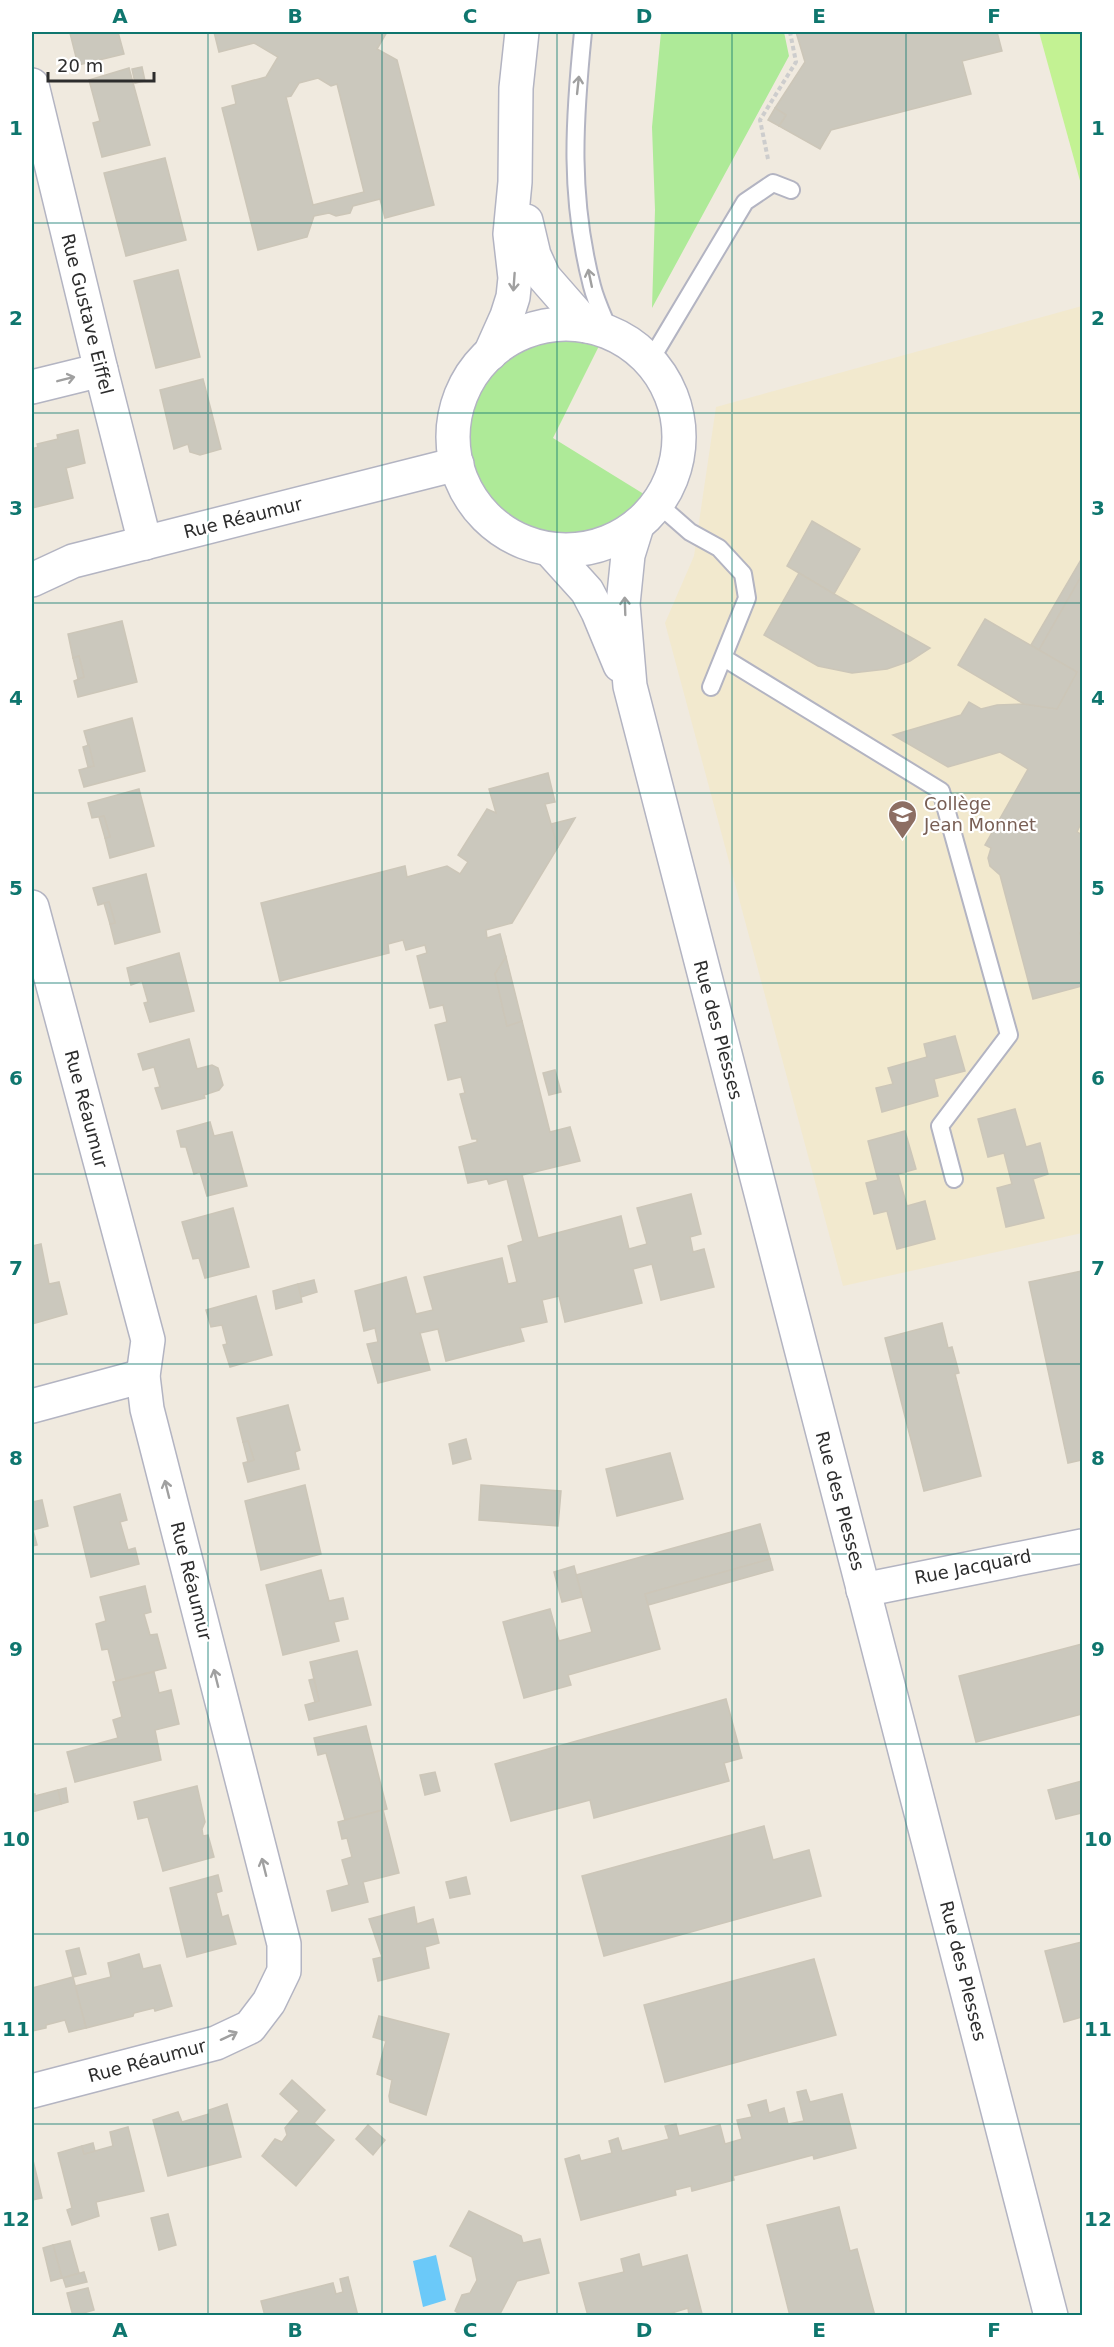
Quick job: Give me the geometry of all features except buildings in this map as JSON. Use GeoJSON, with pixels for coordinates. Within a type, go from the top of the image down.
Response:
{"type":"FeatureCollection","features":[{"type":"Feature","properties":{"kind":"street"},"geometry":{"type":"LineString","coordinates":[[490,354],[513,297],[515,268],[510,234],[515,182],[514,122],[522,32]]}},
{"type":"Feature","properties":{"kind":"street","name":"Rue Gustave Eiffel"},"geometry":{"type":"LineString","coordinates":[[32,85],[100,370],[145,543]]}},
{"type":"Feature","properties":{"kind":"street"},"geometry":{"type":"LineString","coordinates":[[515,182],[534,255],[544,277],[598,330]]}},
{"type":"Feature","properties":{"kind":"street"},"geometry":{"type":"LineString","coordinates":[[598,330],[570,324],[535,329],[519,335],[490,354],[466,386],[459,404],[454,444],[457,464],[466,489],[487,517],[500,529],[524,542],[550,550],[569,551],[596,546],[622,536],[647,515]]}},
{"type":"Feature","properties":{"kind":"street","name":"Rue des Plesses"},"geometry":{"type":"LineString","coordinates":[[598,330],[631,345],[650,362],[665,383],[675,406],[679,432],[673,474],[647,515],[628,555],[623,604],[630,686],[1051,2316]]}},
{"type":"Feature","properties":{"kind":"street"},"geometry":{"type":"LineString","coordinates":[[32,387],[100,370]]}},
{"type":"Feature","properties":{"kind":"street","name":"Rue Réaumur"},"geometry":{"type":"LineString","coordinates":[[32,580],[73,561],[457,464]]}},
{"type":"Feature","properties":{"kind":"street","name":"Rue des Plesses"},"geometry":{"type":"LineString","coordinates":[[550,550],[587,591],[630,686]]}},
{"type":"Feature","properties":{"kind":"street","name":"Rue Réaumur"},"geometry":{"type":"LineString","coordinates":[[32,915],[148,1340],[142,1376],[147,1409],[284,1944],[284,1971],[269,2002],[250,2027],[216,2043],[32,2091]]}},
{"type":"Feature","properties":{"kind":"street"},"geometry":{"type":"LineString","coordinates":[[32,1406],[142,1376]]}},
{"type":"Feature","properties":{"kind":"street","name":"Rue Jacquard"},"geometry":{"type":"LineString","coordinates":[[863,1590],[1083,1546]]}},
{"type":"Feature","properties":{"kind":"lane"},"geometry":{"type":"LineString","coordinates":[[583,32],[575,108],[577,206],[598,330]]}},
{"type":"Feature","properties":{"kind":"lane"},"geometry":{"type":"LineString","coordinates":[[650,362],[745,202],[773,183],[791,190]]}},
{"type":"Feature","properties":{"kind":"lane"},"geometry":{"type":"LineString","coordinates":[[647,515],[690,532],[719,548],[743,574],[747,598],[711,687]]}},
{"type":"Feature","properties":{"kind":"lane"},"geometry":{"type":"LineString","coordinates":[[724,658],[941,790],[1009,1035],[939,1126],[954,1179]]}},
{"type":"Feature","properties":{"kind":"path"},"geometry":{"type":"LineString","coordinates":[[773,183],[760,120],[796,62],[790,32]]}},
{"type":"Feature","properties":{"kind":"shaded area","name":"Collège Jean Monnet"},"geometry":{"type":"Polygon","coordinates":[[[1082,306],[1082,1233],[843,1286],[665,623],[694,556],[716,407],[1082,306]]]}},
{"type":"Feature","properties":{"kind":"green space"},"geometry":{"type":"Polygon","coordinates":[[[661,32],[784,32],[789,56],[652,308],[655,210],[652,127],[661,32]]]}},
{"type":"Feature","properties":{"kind":"green space"},"geometry":{"type":"Polygon","coordinates":[[[1039,32],[1082,32],[1082,188],[1039,32]]]}},
{"type":"Feature","properties":{"kind":"green space"},"geometry":{"type":"Polygon","coordinates":[[[567,338],[601,342],[553,438],[647,496],[627,515],[603,529],[562,536],[527,527],[496,508],[472,472],[467,433],[471,405],[493,365],[533,342],[567,338]]]}},
{"type":"Feature","properties":{"kind":"water"},"geometry":{"type":"Polygon","coordinates":[[[436,2255],[446,2300],[423,2307],[413,2261],[436,2255]]]}},
{"type":"Feature","properties":{"kind":"place","name":"Collège Jean Monnet"},"geometry":{"type":"Point","coordinates":[903,840]}}]}
